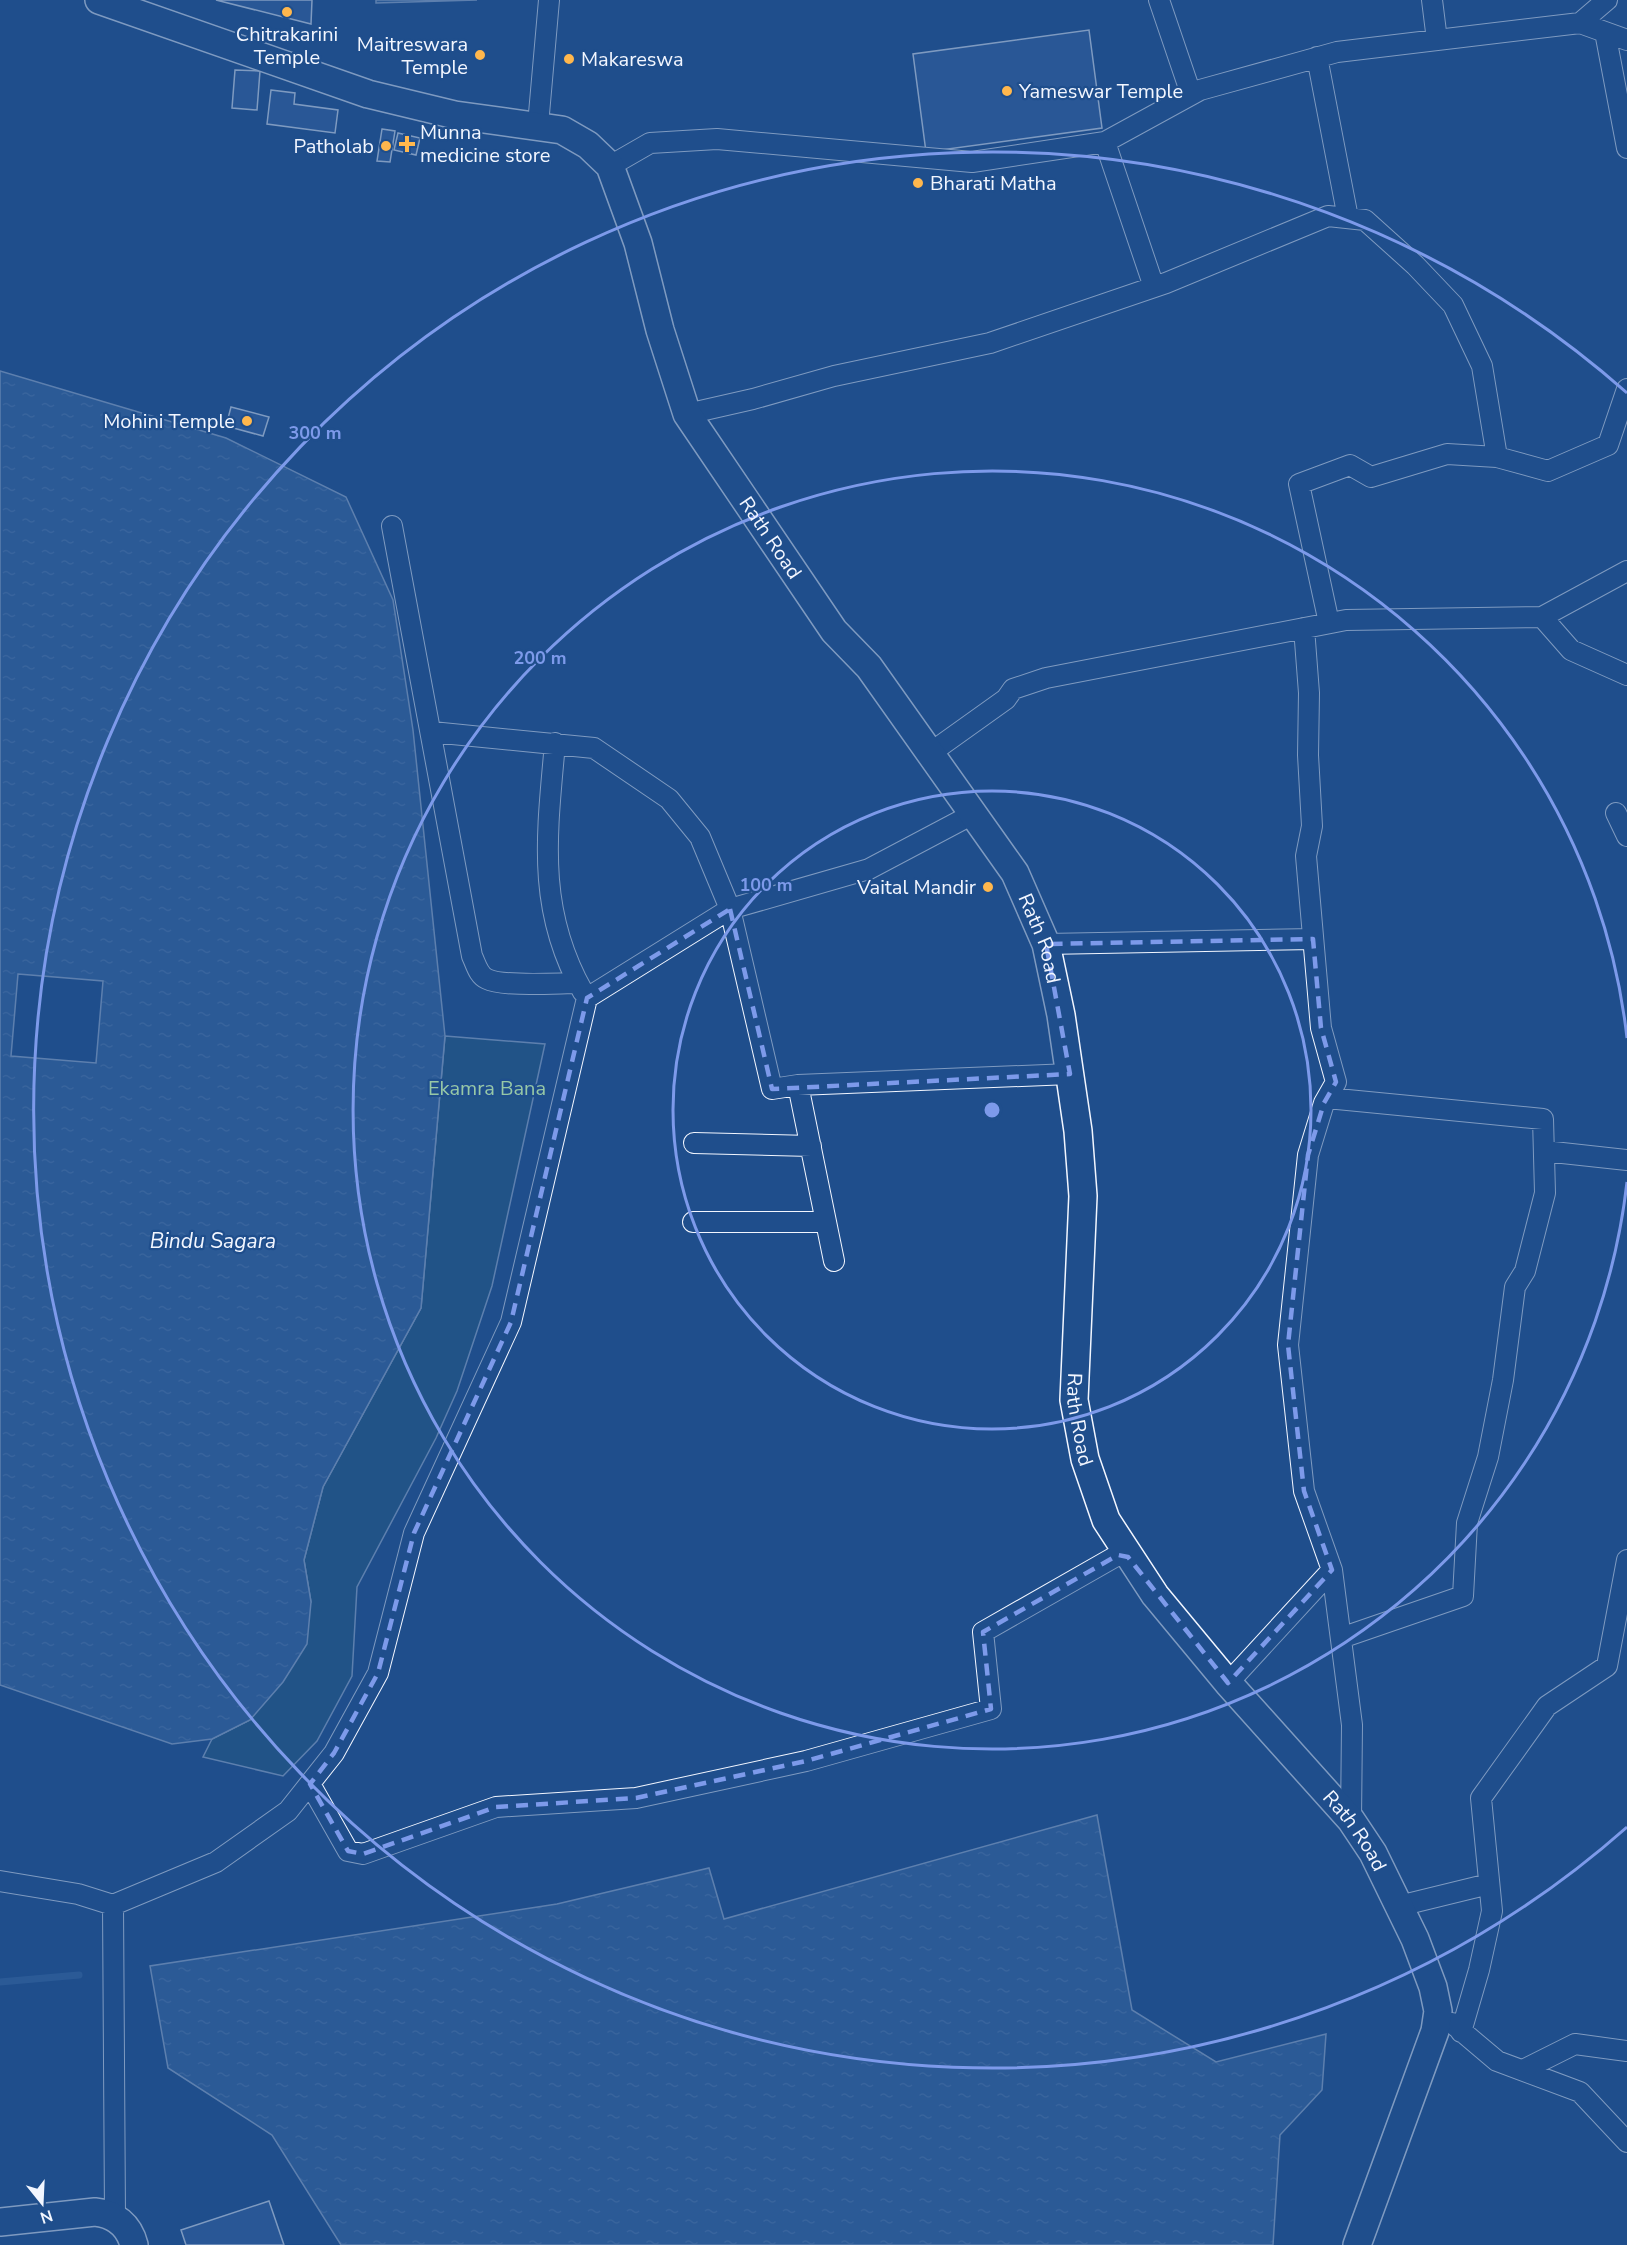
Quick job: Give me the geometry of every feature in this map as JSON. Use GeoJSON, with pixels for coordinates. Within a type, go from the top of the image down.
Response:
{"type":"FeatureCollection","features":[{"type":"Feature","properties":{"kind":"street","name":"Rath Road"},"geometry":{"type":"LineString","coordinates":[[99,0],[368,94],[455,115],[562,130],[588,145],[610,166],[638,243],[660,330],[687,414],[834,631],[869,667],[1015,873],[1046,944],[1070,1074],[1078,1131],[1083,1196],[1074,1400],[1085,1459],[1106,1520],[1128,1557],[1155,1595],[1228,1683],[1351,1820],[1373,1853],[1399,1906],[1433,1987],[1438,2011],[1435,2031],[1357,2245]]}},
{"type":"Feature","properties":{"kind":"street"},"geometry":{"type":"LineString","coordinates":[[538,125],[549,0]]}},
{"type":"Feature","properties":{"kind":"street"},"geometry":{"type":"LineString","coordinates":[[1159,0],[1191,94]]}},
{"type":"Feature","properties":{"kind":"street"},"geometry":{"type":"LineString","coordinates":[[1432,0],[1437,40]]}},
{"type":"Feature","properties":{"kind":"street"},"geometry":{"type":"LineString","coordinates":[[1580,23],[1607,0]]}},
{"type":"Feature","properties":{"kind":"street"},"geometry":{"type":"LineString","coordinates":[[610,166],[650,143],[717,139],[972,162],[1106,142],[1191,94],[1337,52],[1580,23],[1627,40]]}},
{"type":"Feature","properties":{"kind":"street"},"geometry":{"type":"LineString","coordinates":[[1605,32],[1627,148]]}},
{"type":"Feature","properties":{"kind":"street"},"geometry":{"type":"LineString","coordinates":[[1317,57],[1348,218]]}},
{"type":"Feature","properties":{"kind":"street"},"geometry":{"type":"LineString","coordinates":[[1106,142],[1154,287]]}},
{"type":"Feature","properties":{"kind":"street"},"geometry":{"type":"LineString","coordinates":[[687,414],[753,399],[834,376],[990,343],[1154,287],[1328,216],[1365,220],[1415,265],[1453,305],[1482,366],[1497,457]]}},
{"type":"Feature","properties":{"kind":"street"},"geometry":{"type":"LineString","coordinates":[[1329,623],[1299,484],[1350,465],[1371,477],[1447,454],[1497,457],[1548,471],[1608,445],[1627,389]]}},
{"type":"Feature","properties":{"kind":"street"},"geometry":{"type":"LineString","coordinates":[[392,526],[472,956],[479,972],[488,979],[582,991],[730,909],[869,869],[973,814]]}},
{"type":"Feature","properties":{"kind":"street"},"geometry":{"type":"LineString","coordinates":[[929,754],[1006,699],[1013,689],[1046,678],[1124,661],[1329,623],[1392,618],[1542,617],[1627,571]]}},
{"type":"Feature","properties":{"kind":"street"},"geometry":{"type":"LineString","coordinates":[[1542,617],[1571,650],[1627,675]]}},
{"type":"Feature","properties":{"kind":"street"},"geometry":{"type":"LineString","coordinates":[[1304,628],[1309,693],[1308,755],[1312,826],[1306,856],[1321,1028],[1336,1082],[1327,1098],[1308,1155],[1288,1344],[1304,1491],[1332,1570],[1352,1725],[1351,1820]]}},
{"type":"Feature","properties":{"kind":"street"},"geometry":{"type":"LineString","coordinates":[[432,732],[594,748],[669,799],[700,837],[730,909],[772,1089],[798,1085],[1070,1074]]}},
{"type":"Feature","properties":{"kind":"street"},"geometry":{"type":"LineString","coordinates":[[0,1881],[78,1894],[113,1905],[216,1862],[288,1811],[334,1753],[378,1673],[414,1533],[511,1322],[582,991],[570,969],[555,925],[547,885],[548,817],[555,743]]}},
{"type":"Feature","properties":{"kind":"street"},"geometry":{"type":"LineString","coordinates":[[1616,813],[1627,836]]}},
{"type":"Feature","properties":{"kind":"street"},"geometry":{"type":"LineString","coordinates":[[1046,944],[1314,939]]}},
{"type":"Feature","properties":{"kind":"street"},"geometry":{"type":"LineString","coordinates":[[798,1085],[834,1261]]}},
{"type":"Feature","properties":{"kind":"street"},"geometry":{"type":"LineString","coordinates":[[1327,1098],[1543,1119],[1544,1151],[1545,1193],[1525,1271],[1515,1287],[1503,1380],[1488,1456],[1467,1523],[1463,1596],[1341,1638]]}},
{"type":"Feature","properties":{"kind":"street"},"geometry":{"type":"LineString","coordinates":[[694,1143],[811,1146]]}},
{"type":"Feature","properties":{"kind":"street"},"geometry":{"type":"LineString","coordinates":[[1544,1151],[1627,1160]]}},
{"type":"Feature","properties":{"kind":"street"},"geometry":{"type":"LineString","coordinates":[[693,1222],[826,1222]]}},
{"type":"Feature","properties":{"kind":"street"},"geometry":{"type":"LineString","coordinates":[[310,1784],[348,1851],[363,1854],[496,1807],[636,1798],[841,1751],[991,1709],[983,1632],[1118,1556],[1128,1557]]}},
{"type":"Feature","properties":{"kind":"street"},"geometry":{"type":"LineString","coordinates":[[1461,2032],[1479,1970],[1492,1911],[1481,1798],[1547,1706],[1607,1666],[1626,1566]]}},
{"type":"Feature","properties":{"kind":"street"},"geometry":{"type":"LineString","coordinates":[[1228,1683],[1332,1570]]}},
{"type":"Feature","properties":{"kind":"street"},"geometry":{"type":"LineString","coordinates":[[1399,1906],[1489,1884]]}},
{"type":"Feature","properties":{"kind":"street"},"geometry":{"type":"LineString","coordinates":[[113,1905],[122,2232]]}},
{"type":"Feature","properties":{"kind":"street"},"geometry":{"type":"LineString","coordinates":[[1438,2011],[1497,2061],[1580,2092],[1627,2142]]}},
{"type":"Feature","properties":{"kind":"street"},"geometry":{"type":"LineString","coordinates":[[1523,2070],[1575,2044],[1627,2051]]}},
{"type":"Feature","properties":{"kind":"street"},"geometry":{"type":"LineString","coordinates":[[0,2222],[95,2212],[122,2232]]}},
{"type":"Feature","properties":{"kind":"highlighted area"},"geometry":{"type":"Polygon","coordinates":[[[730,909],[772,1089],[1070,1074],[1046,944],[1313,939],[1321,1028],[1336,1082],[1324,1103],[1308,1155],[1288,1345],[1304,1491],[1332,1570],[1228,1683],[1128,1557],[1118,1555],[983,1632],[991,1709],[806,1761],[636,1798],[496,1807],[363,1854],[348,1851],[310,1784],[334,1753],[378,1673],[414,1533],[511,1322],[587,998],[730,909]]]}},
{"type":"Feature","properties":{"kind":"green space","name":"Ekamra Bana"},"geometry":{"type":"Polygon","coordinates":[[[445,1036],[545,1044],[492,1286],[457,1391],[436,1438],[357,1587],[352,1676],[317,1741],[283,1776],[203,1757],[212,1739],[250,1720],[311,1602],[304,1560],[323,1487],[421,1308],[445,1036]]]}},
{"type":"Feature","properties":{"kind":"water"},"geometry":{"type":"Polygon","coordinates":[[[376,0],[477,0],[376,3],[376,0]]]}},
{"type":"Feature","properties":{"kind":"water","name":"Bindu Sagara"},"geometry":{"type":"Polygon","coordinates":[[[0,371],[226,438],[346,497],[393,600],[413,730],[445,1036],[421,1308],[323,1487],[304,1560],[311,1602],[307,1644],[283,1682],[250,1720],[212,1739],[172,1744],[0,1685],[0,371]],[[18,974],[11,1056],[96,1063],[103,981],[18,974]]]}},
{"type":"Feature","properties":{"kind":"water"},"geometry":{"type":"Polygon","coordinates":[[[1097,1815],[1132,2010],[1216,2062],[1326,2034],[1322,2090],[1280,2135],[1273,2245],[341,2245],[272,2135],[168,2068],[150,1966],[557,1904],[709,1868],[724,1919],[1097,1815]]]}},
{"type":"Feature","properties":{"kind":"building","name":"Chitrakarini Temple"},"geometry":{"type":"Polygon","coordinates":[[[216,0],[312,0],[311,24],[216,0]]]}},
{"type":"Feature","properties":{"kind":"building","name":"Yameswar Temple"},"geometry":{"type":"Polygon","coordinates":[[[1089,30],[1102,128],[926,152],[913,54],[1089,30]]]}},
{"type":"Feature","properties":{"kind":"building"},"geometry":{"type":"Polygon","coordinates":[[[235,70],[260,71],[257,110],[232,108],[235,70]]]}},
{"type":"Feature","properties":{"kind":"building"},"geometry":{"type":"Polygon","coordinates":[[[271,90],[295,93],[294,104],[338,110],[335,133],[267,124],[271,90]]]}},
{"type":"Feature","properties":{"kind":"building","name":"Patholab"},"geometry":{"type":"Polygon","coordinates":[[[382,129],[395,131],[390,162],[377,161],[382,129]]]}},
{"type":"Feature","properties":{"kind":"building","name":"Patholab"},"geometry":{"type":"Polygon","coordinates":[[[382,129],[395,131],[390,162],[377,161],[382,129]]]}},
{"type":"Feature","properties":{"kind":"building","name":"Munna medicine store"},"geometry":{"type":"Polygon","coordinates":[[[398,133],[420,138],[416,155],[394,150],[398,133]]]}},
{"type":"Feature","properties":{"kind":"building","name":"Mohini Temple"},"geometry":{"type":"Polygon","coordinates":[[[231,407],[269,417],[263,436],[226,426],[231,407]]]}},
{"type":"Feature","properties":{"kind":"building"},"geometry":{"type":"Polygon","coordinates":[[[269,2201],[284,2245],[186,2245],[181,2230],[269,2201]]]}},
{"type":"Feature","properties":{"kind":"waterway"},"geometry":{"type":"LineString","coordinates":[[0,1982],[79,1975]]}},
{"type":"Feature","properties":{"kind":"place","name":"Chitrakarini Temple"},"geometry":{"type":"Point","coordinates":[287,12]}},
{"type":"Feature","properties":{"kind":"place","name":"Maitreswara Temple"},"geometry":{"type":"Point","coordinates":[480,55]}},
{"type":"Feature","properties":{"kind":"place","name":"Makareswa"},"geometry":{"type":"Point","coordinates":[569,59]}},
{"type":"Feature","properties":{"kind":"place","name":"Yameswar Temple"},"geometry":{"type":"Point","coordinates":[1007,91]}},
{"type":"Feature","properties":{"kind":"place","name":"Munna medicine store"},"geometry":{"type":"Point","coordinates":[407,144]}},
{"type":"Feature","properties":{"kind":"place","name":"Patholab"},"geometry":{"type":"Point","coordinates":[386,146]}},
{"type":"Feature","properties":{"kind":"place","name":"Bharati Matha"},"geometry":{"type":"Point","coordinates":[918,183]}},
{"type":"Feature","properties":{"kind":"place","name":"Mohini Temple"},"geometry":{"type":"Point","coordinates":[247,421]}},
{"type":"Feature","properties":{"kind":"place","name":"Vaital Mandir"},"geometry":{"type":"Point","coordinates":[988,887]}}]}
